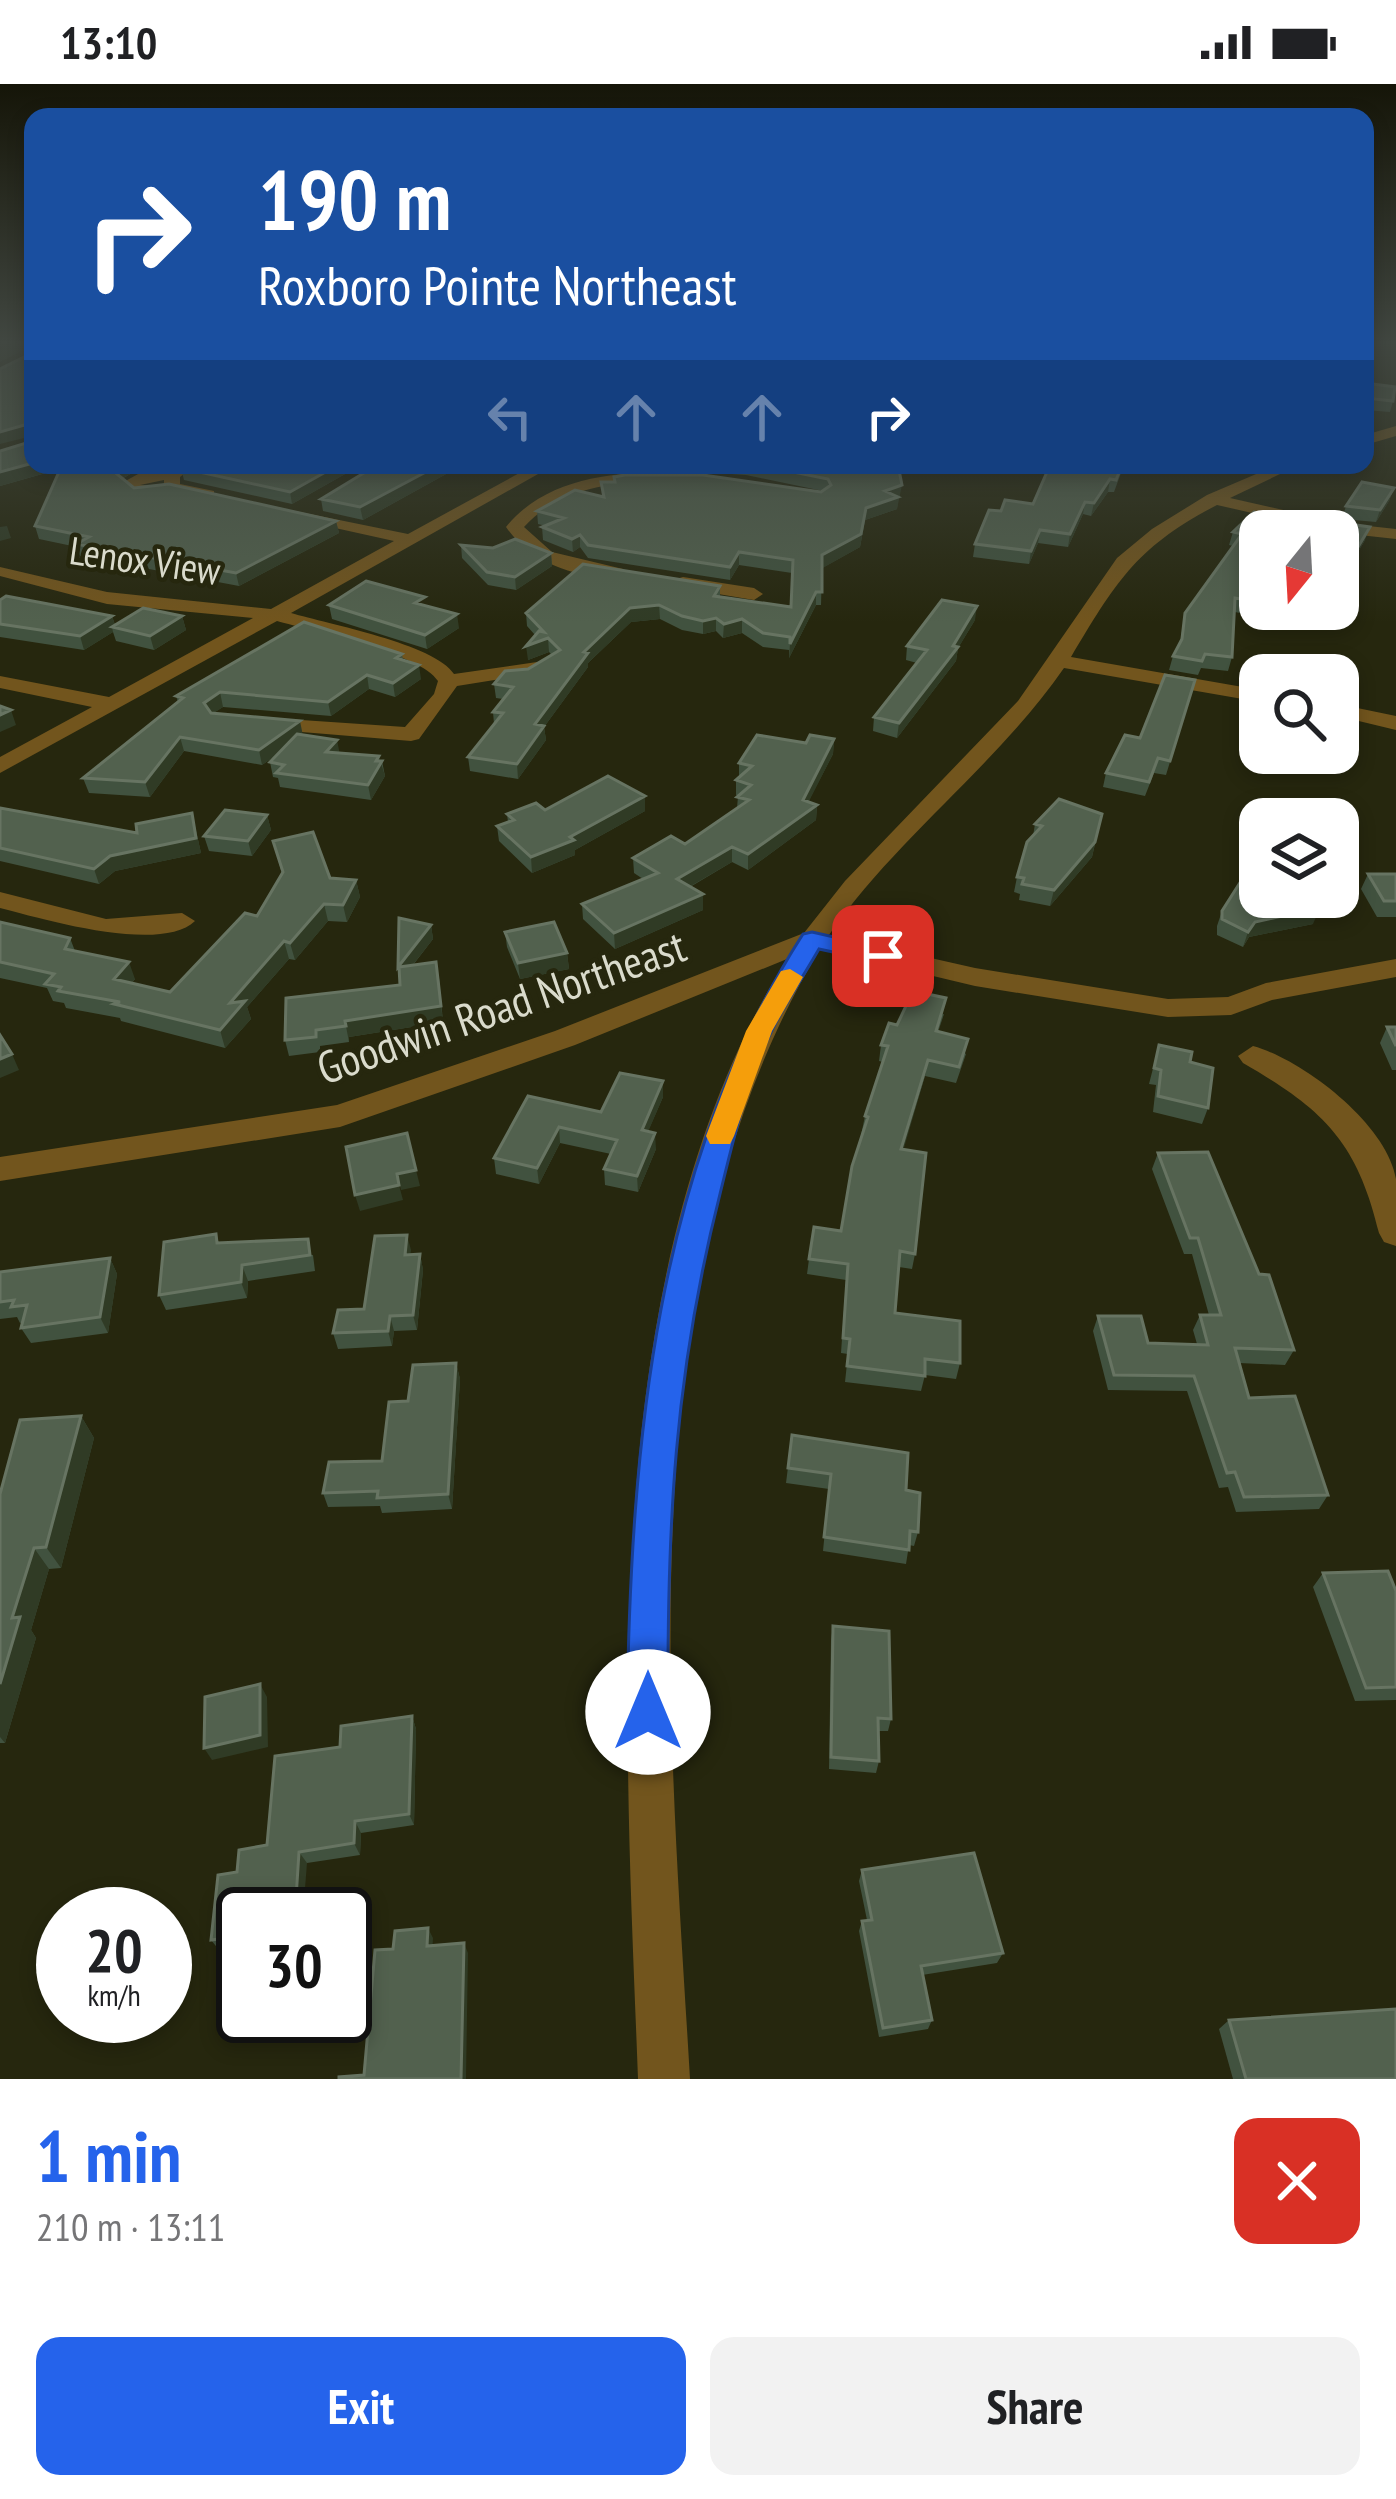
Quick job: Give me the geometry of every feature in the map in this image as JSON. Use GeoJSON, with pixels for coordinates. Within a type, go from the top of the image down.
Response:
{"type":"FeatureCollection","features":[{"type":"Feature","properties":{"kind":"street"},"geometry":{"type":"LineString","coordinates":[[0,766],[531,474]]}},
{"type":"Feature","properties":{"kind":"street"},"geometry":{"type":"LineString","coordinates":[[502,491],[542,498],[658,474],[728,482]]}},
{"type":"Feature","properties":{"kind":"street"},"geometry":{"type":"LineString","coordinates":[[664,2079],[648,1712],[648,1550],[660,1407],[682,1280],[727,1110],[759,1031],[812,940],[996,740],[1059,661],[1095,598],[1125,560],[1213,499],[1270,474]]}},
{"type":"Feature","properties":{"kind":"street"},"geometry":{"type":"LineString","coordinates":[[177,476],[234,501]]}},
{"type":"Feature","properties":{"kind":"street"},"geometry":{"type":"LineString","coordinates":[[542,498],[515,527],[523,543],[582,567],[632,576]]}},
{"type":"Feature","properties":{"kind":"street"},"geometry":{"type":"LineString","coordinates":[[1213,499],[1341,528],[1396,534]]}},
{"type":"Feature","properties":{"kind":"street"},"geometry":{"type":"LineString","coordinates":[[296,514],[317,503]]}},
{"type":"Feature","properties":{"kind":"street"},"geometry":{"type":"LineString","coordinates":[[276,510],[407,539]]}},
{"type":"Feature","properties":{"kind":"street","name":"Lenox View"},"geometry":{"type":"LineString","coordinates":[[4,571],[107,598],[278,614],[411,655],[440,668],[448,681]]}},
{"type":"Feature","properties":{"kind":"street"},"geometry":{"type":"LineString","coordinates":[[673,582],[754,594]]}},
{"type":"Feature","properties":{"kind":"street"},"geometry":{"type":"LineString","coordinates":[[1059,661],[1239,692]]}},
{"type":"Feature","properties":{"kind":"street"},"geometry":{"type":"LineString","coordinates":[[238,720],[411,734],[444,695],[448,681],[527,673],[548,662]]}},
{"type":"Feature","properties":{"kind":"street"},"geometry":{"type":"LineString","coordinates":[[0,682],[110,704]]}},
{"type":"Feature","properties":{"kind":"street"},"geometry":{"type":"LineString","coordinates":[[1359,715],[1396,723]]}},
{"type":"Feature","properties":{"kind":"street"},"geometry":{"type":"LineString","coordinates":[[0,900],[106,928],[182,921]]}},
{"type":"Feature","properties":{"kind":"street"},"geometry":{"type":"LineString","coordinates":[[812,940],[975,976],[1168,1009],[1231,1006],[1266,992],[1396,968]]}},
{"type":"Feature","properties":{"kind":"street","name":"Goodwin Road Northeast"},"geometry":{"type":"LineString","coordinates":[[0,1169],[340,1116],[565,1038],[812,940]]}},
{"type":"Feature","properties":{"kind":"street"},"geometry":{"type":"LineString","coordinates":[[1253,1056],[1315,1089],[1342,1113],[1365,1143],[1396,1233]]}},
{"type":"Feature","properties":{"kind":"building"},"geometry":{"type":"Polygon","coordinates":[[[24,444],[24,465],[0,472],[0,451],[24,444]]]}},
{"type":"Feature","properties":{"kind":"building"},"geometry":{"type":"Polygon","coordinates":[[[58,474],[117,474],[134,488],[169,484],[336,521],[236,573],[76,544],[89,537],[35,526],[58,474]]]}},
{"type":"Feature","properties":{"kind":"building"},"geometry":{"type":"Polygon","coordinates":[[[208,474],[322,474],[290,492],[208,474]]]}},
{"type":"Feature","properties":{"kind":"building"},"geometry":{"type":"Polygon","coordinates":[[[362,474],[422,474],[360,507],[321,499],[362,474]]]}},
{"type":"Feature","properties":{"kind":"building"},"geometry":{"type":"Polygon","coordinates":[[[803,474],[900,474],[902,485],[885,491],[898,497],[866,508],[861,534],[822,555],[822,592],[816,592],[790,644],[790,637],[763,633],[742,619],[724,624],[716,618],[703,621],[682,616],[659,605],[630,608],[584,652],[588,653],[535,724],[544,726],[517,764],[468,757],[503,713],[493,712],[513,687],[494,684],[505,671],[528,669],[560,650],[548,638],[526,646],[539,631],[544,632],[526,613],[583,564],[720,586],[714,596],[791,607],[793,560],[739,552],[730,567],[588,545],[580,535],[572,539],[542,527],[564,518],[537,511],[575,490],[604,497],[601,482],[615,482],[614,477],[625,475],[703,475],[821,492],[831,485],[828,479],[803,474]]]}},
{"type":"Feature","properties":{"kind":"building"},"geometry":{"type":"Polygon","coordinates":[[[1046,474],[1118,474],[1094,503],[1085,502],[1070,534],[1040,530],[1031,551],[975,544],[989,510],[1001,511],[1005,500],[1033,504],[1046,474]]]}},
{"type":"Feature","properties":{"kind":"building"},"geometry":{"type":"Polygon","coordinates":[[[1362,482],[1394,488],[1380,510],[1346,506],[1362,482]]]}},
{"type":"Feature","properties":{"kind":"building"},"geometry":{"type":"Polygon","coordinates":[[[1359,525],[1370,527],[1359,545],[1359,525]]]}},
{"type":"Feature","properties":{"kind":"building"},"geometry":{"type":"Polygon","coordinates":[[[1239,538],[1232,657],[1205,654],[1202,661],[1173,656],[1182,639],[1185,613],[1239,538]]]}},
{"type":"Feature","properties":{"kind":"building"},"geometry":{"type":"Polygon","coordinates":[[[515,539],[551,553],[515,577],[487,572],[461,545],[493,548],[515,539]]]}},
{"type":"Feature","properties":{"kind":"building"},"geometry":{"type":"Polygon","coordinates":[[[366,581],[425,597],[415,603],[457,614],[425,635],[329,605],[366,581]]]}},
{"type":"Feature","properties":{"kind":"building"},"geometry":{"type":"Polygon","coordinates":[[[6,596],[112,616],[80,636],[0,624],[0,600],[6,596]]]}},
{"type":"Feature","properties":{"kind":"building"},"geometry":{"type":"Polygon","coordinates":[[[942,600],[977,606],[953,646],[958,647],[899,723],[874,717],[927,650],[907,646],[942,600]]]}},
{"type":"Feature","properties":{"kind":"building"},"geometry":{"type":"Polygon","coordinates":[[[143,608],[182,616],[150,636],[112,627],[143,608]]]}},
{"type":"Feature","properties":{"kind":"building"},"geometry":{"type":"Polygon","coordinates":[[[304,622],[402,654],[396,658],[419,665],[393,683],[367,675],[328,702],[220,692],[204,703],[211,713],[300,721],[259,750],[180,737],[145,782],[83,778],[183,698],[176,696],[304,622]]]}},
{"type":"Feature","properties":{"kind":"building"},"geometry":{"type":"Polygon","coordinates":[[[1165,675],[1195,680],[1170,761],[1158,758],[1149,782],[1106,773],[1125,735],[1140,738],[1165,675]]]}},
{"type":"Feature","properties":{"kind":"building"},"geometry":{"type":"Polygon","coordinates":[[[297,734],[337,740],[326,752],[379,756],[376,761],[382,761],[368,785],[276,773],[284,765],[270,762],[297,734]]]}},
{"type":"Feature","properties":{"kind":"building"},"geometry":{"type":"Polygon","coordinates":[[[757,735],[806,743],[810,735],[834,739],[803,800],[817,805],[748,854],[732,847],[677,879],[703,894],[614,933],[582,904],[658,873],[633,858],[671,836],[685,844],[749,800],[737,797],[751,785],[736,780],[752,766],[739,763],[757,735]]]}},
{"type":"Feature","properties":{"kind":"building"},"geometry":{"type":"Polygon","coordinates":[[[608,776],[645,796],[570,837],[574,840],[531,857],[497,826],[514,820],[507,814],[536,803],[545,810],[608,776]]]}},
{"type":"Feature","properties":{"kind":"building"},"geometry":{"type":"Polygon","coordinates":[[[1059,799],[1102,814],[1095,842],[1054,890],[1022,884],[1024,878],[1017,877],[1027,842],[1042,826],[1035,824],[1059,799]]]}},
{"type":"Feature","properties":{"kind":"building"},"geometry":{"type":"Polygon","coordinates":[[[0,808],[137,833],[136,824],[192,813],[196,838],[110,856],[94,869],[0,848],[0,808]]]}},
{"type":"Feature","properties":{"kind":"building"},"geometry":{"type":"Polygon","coordinates":[[[225,810],[267,815],[248,841],[204,836],[225,810]]]}},
{"type":"Feature","properties":{"kind":"building"},"geometry":{"type":"Polygon","coordinates":[[[313,832],[330,878],[356,880],[343,905],[324,904],[290,943],[284,941],[230,1003],[245,1001],[220,1030],[114,1004],[120,1002],[58,991],[61,987],[45,984],[54,974],[0,962],[0,922],[70,938],[65,949],[129,962],[114,979],[170,992],[245,913],[257,916],[283,872],[273,841],[313,832]]]}},
{"type":"Feature","properties":{"kind":"building"},"geometry":{"type":"Polygon","coordinates":[[[1368,874],[1396,874],[1396,901],[1384,901],[1368,874]]]}},
{"type":"Feature","properties":{"kind":"building"},"geometry":{"type":"Polygon","coordinates":[[[1239,884],[1239,918],[1274,918],[1255,922],[1248,932],[1222,919],[1239,884]]]}},
{"type":"Feature","properties":{"kind":"building"},"geometry":{"type":"Polygon","coordinates":[[[399,918],[431,925],[398,967],[399,918]]]}},
{"type":"Feature","properties":{"kind":"building"},"geometry":{"type":"Polygon","coordinates":[[[554,922],[567,953],[518,963],[505,932],[554,922]]]}},
{"type":"Feature","properties":{"kind":"building"},"geometry":{"type":"Polygon","coordinates":[[[436,962],[441,1006],[345,1021],[346,1026],[316,1030],[316,1037],[285,1040],[286,998],[400,985],[399,967],[436,962]]]}},
{"type":"Feature","properties":{"kind":"building"},"geometry":{"type":"Polygon","coordinates":[[[913,991],[946,998],[936,1031],[968,1039],[959,1067],[928,1060],[901,1149],[926,1153],[915,1254],[900,1251],[895,1313],[960,1321],[960,1363],[925,1359],[925,1376],[847,1366],[850,1339],[843,1338],[848,1264],[809,1259],[814,1227],[841,1231],[852,1166],[888,1046],[881,1045],[889,1023],[897,1025],[913,991]]]}},
{"type":"Feature","properties":{"kind":"building"},"geometry":{"type":"Polygon","coordinates":[[[0,1035],[12,1054],[0,1059],[0,1035]]]}},
{"type":"Feature","properties":{"kind":"building"},"geometry":{"type":"Polygon","coordinates":[[[1159,1045],[1192,1052],[1190,1062],[1213,1068],[1208,1108],[1158,1096],[1161,1070],[1154,1068],[1159,1045]]]}},
{"type":"Feature","properties":{"kind":"building"},"geometry":{"type":"Polygon","coordinates":[[[620,1073],[663,1081],[642,1130],[655,1133],[637,1176],[604,1169],[617,1140],[559,1127],[537,1168],[494,1158],[528,1096],[601,1112],[620,1073]]]}},
{"type":"Feature","properties":{"kind":"building"},"geometry":{"type":"Polygon","coordinates":[[[407,1133],[416,1170],[397,1174],[399,1185],[355,1195],[346,1147],[407,1133]]]}},
{"type":"Feature","properties":{"kind":"building"},"geometry":{"type":"Polygon","coordinates":[[[1208,1152],[1259,1274],[1269,1275],[1294,1350],[1235,1348],[1249,1398],[1295,1396],[1328,1495],[1244,1497],[1235,1472],[1227,1473],[1194,1376],[1114,1375],[1098,1316],[1141,1316],[1148,1343],[1208,1345],[1200,1315],[1221,1315],[1198,1238],[1190,1238],[1158,1153],[1208,1152]]]}},
{"type":"Feature","properties":{"kind":"building"},"geometry":{"type":"Polygon","coordinates":[[[216,1234],[217,1243],[308,1239],[310,1255],[242,1265],[241,1282],[159,1295],[164,1242],[216,1234]]]}},
{"type":"Feature","properties":{"kind":"building"},"geometry":{"type":"Polygon","coordinates":[[[407,1235],[405,1255],[420,1254],[413,1315],[390,1316],[388,1331],[333,1333],[338,1310],[364,1309],[375,1236],[407,1235]]]}},
{"type":"Feature","properties":{"kind":"building"},"geometry":{"type":"Polygon","coordinates":[[[110,1258],[100,1317],[21,1328],[27,1305],[11,1307],[14,1300],[0,1302],[0,1272],[110,1258]]]}},
{"type":"Feature","properties":{"kind":"building"},"geometry":{"type":"Polygon","coordinates":[[[456,1363],[448,1494],[377,1498],[378,1491],[323,1493],[329,1462],[382,1461],[389,1402],[408,1401],[413,1365],[456,1363]]]}},
{"type":"Feature","properties":{"kind":"building"},"geometry":{"type":"Polygon","coordinates":[[[81,1416],[46,1547],[34,1548],[12,1618],[20,1617],[0,1684],[0,1494],[20,1420],[81,1416]]]}},
{"type":"Feature","properties":{"kind":"building"},"geometry":{"type":"Polygon","coordinates":[[[792,1435],[908,1453],[906,1490],[920,1493],[918,1532],[910,1531],[909,1550],[824,1537],[831,1474],[788,1468],[792,1435]]]}},
{"type":"Feature","properties":{"kind":"building"},"geometry":{"type":"Polygon","coordinates":[[[1388,1571],[1396,1591],[1396,1687],[1366,1688],[1323,1573],[1388,1571]]]}},
{"type":"Feature","properties":{"kind":"building"},"geometry":{"type":"Polygon","coordinates":[[[833,1626],[889,1631],[891,1719],[878,1718],[879,1761],[831,1757],[833,1626]]]}},
{"type":"Feature","properties":{"kind":"building"},"geometry":{"type":"Polygon","coordinates":[[[260,1684],[260,1735],[204,1748],[205,1697],[260,1684]]]}},
{"type":"Feature","properties":{"kind":"building"},"geometry":{"type":"Polygon","coordinates":[[[412,1716],[409,1814],[355,1821],[354,1843],[299,1852],[297,1887],[217,1887],[218,1875],[237,1872],[239,1850],[267,1845],[275,1756],[340,1747],[341,1726],[412,1716]]]}},
{"type":"Feature","properties":{"kind":"building"},"geometry":{"type":"Polygon","coordinates":[[[974,1853],[1003,1953],[921,1966],[932,2020],[883,2028],[862,1921],[872,1920],[862,1870],[974,1853]]]}},
{"type":"Feature","properties":{"kind":"building"},"geometry":{"type":"Polygon","coordinates":[[[216,1894],[216,1939],[211,1940],[216,1894]]]}},
{"type":"Feature","properties":{"kind":"building"},"geometry":{"type":"Polygon","coordinates":[[[428,1928],[427,1946],[464,1943],[461,2079],[339,2079],[364,2075],[367,2043],[372,2043],[375,1950],[393,1949],[395,1931],[428,1928]]]}},
{"type":"Feature","properties":{"kind":"building"},"geometry":{"type":"Polygon","coordinates":[[[1396,2009],[1396,2079],[1246,2079],[1229,2020],[1396,2009]]]}},
{"type":"Feature","properties":{"kind":"slow traffic"},"geometry":{"type":"LineString","coordinates":[[720,1136],[759,1031],[790,977]]}},
{"type":"Feature","properties":{"kind":"route"},"geometry":{"type":"LineString","coordinates":[[648,1712],[648,1550],[660,1407],[682,1280],[727,1110],[759,1031],[812,940],[883,956]]}}]}
